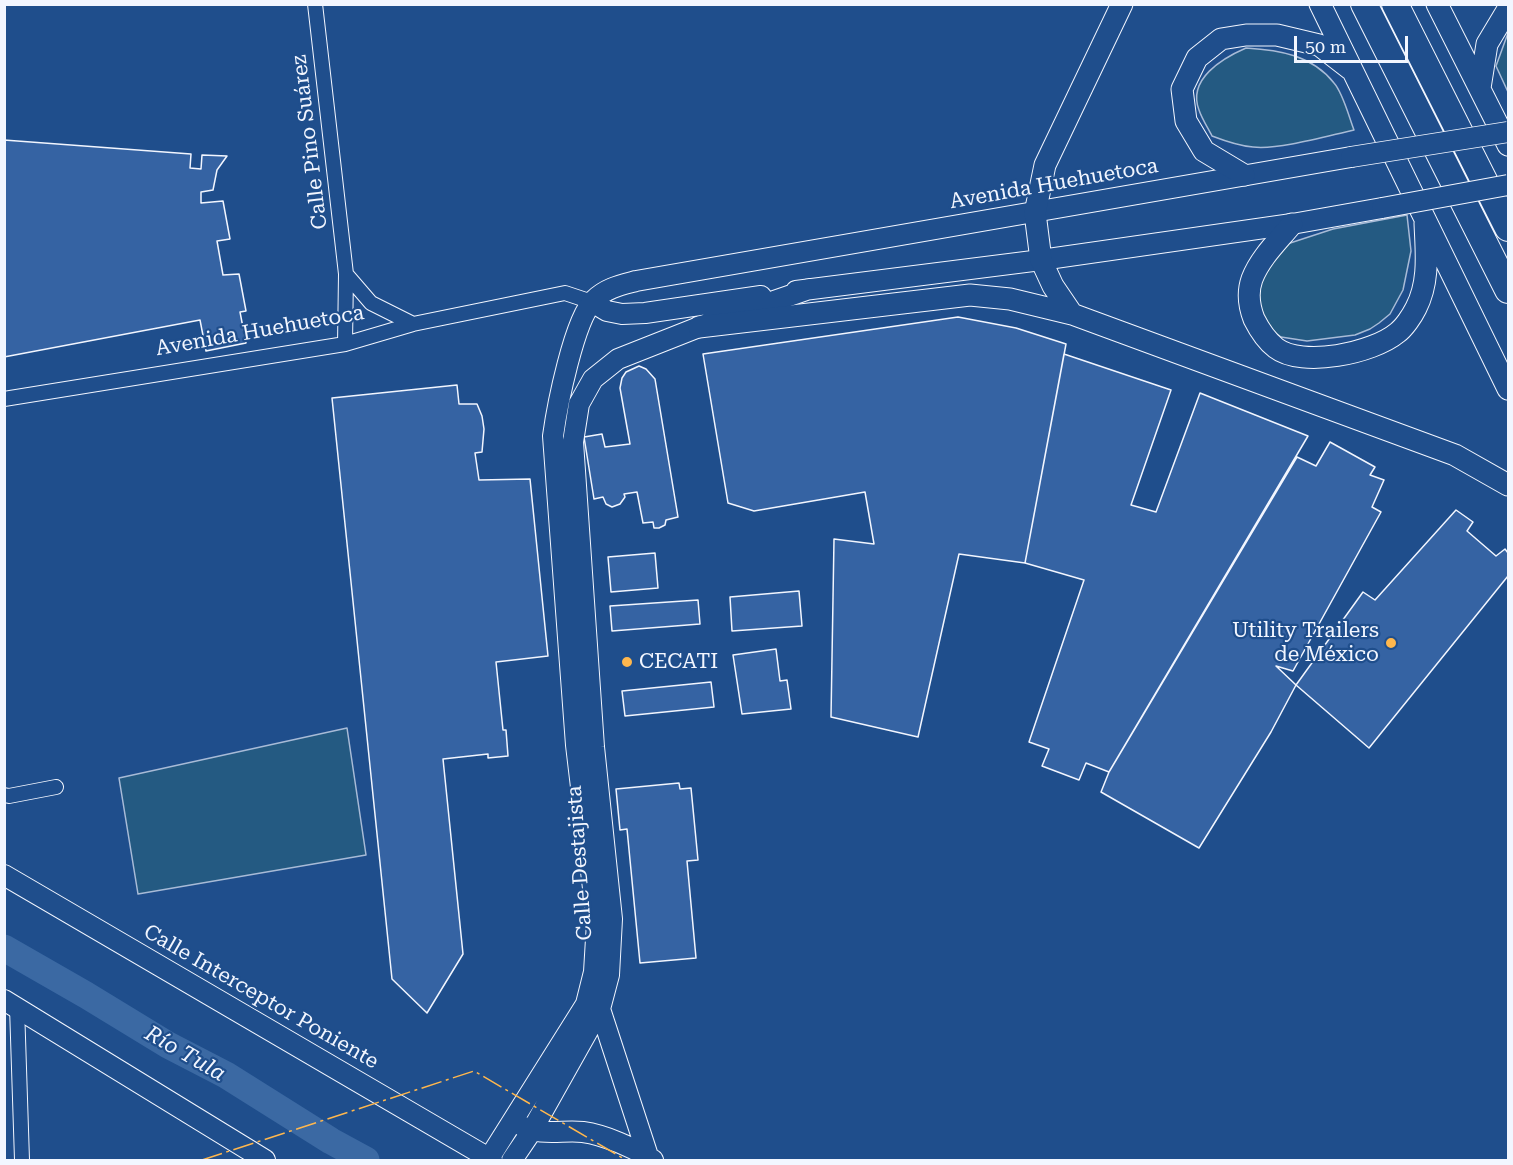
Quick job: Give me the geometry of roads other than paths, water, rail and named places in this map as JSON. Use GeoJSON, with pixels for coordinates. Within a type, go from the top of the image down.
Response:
{"type":"FeatureCollection","features":[{"type":"Feature","properties":{"kind":"highway"},"geometry":{"type":"LineString","coordinates":[[1364,4],[1509,290]]}},
{"type":"Feature","properties":{"kind":"highway"},"geometry":{"type":"LineString","coordinates":[[1395,4],[1509,228]]}},
{"type":"Feature","properties":{"kind":"main road"},"geometry":{"type":"LineString","coordinates":[[1072,314],[1053,286],[1041,260],[1035,213],[1046,165],[1122,4]]}},
{"type":"Feature","properties":{"kind":"main road"},"geometry":{"type":"LineString","coordinates":[[1320,4],[1509,389]]}},
{"type":"Feature","properties":{"kind":"main road"},"geometry":{"type":"LineString","coordinates":[[1437,4],[1509,144]]}},
{"type":"Feature","properties":{"kind":"main road"},"geometry":{"type":"LineString","coordinates":[[1480,88],[1487,44],[1509,9]]}},
{"type":"Feature","properties":{"kind":"main road"},"geometry":{"type":"LineString","coordinates":[[1244,175],[1204,151],[1186,121],[1182,89],[1197,58],[1221,39],[1246,35],[1277,35],[1319,45],[1353,71]]}},
{"type":"Feature","properties":{"kind":"main road","name":"Avenida Huehuetoca"},"geometry":{"type":"LineString","coordinates":[[592,302],[609,289],[636,281],[1244,175],[1509,132]]}},
{"type":"Feature","properties":{"kind":"main road"},"geometry":{"type":"LineString","coordinates":[[585,746],[553,436],[559,398],[581,321],[592,302],[607,311],[622,314],[645,313],[1292,224],[1509,185]]}},
{"type":"Feature","properties":{"kind":"main road"},"geometry":{"type":"LineString","coordinates":[[1292,224],[1260,265],[1251,281],[1248,304],[1259,329],[1277,349],[1302,357],[1342,355],[1371,348],[1398,333],[1416,308],[1426,277],[1425,216]]}},
{"type":"Feature","properties":{"kind":"main road"},"geometry":{"type":"LineString","coordinates":[[585,746],[573,442],[579,404],[593,380],[618,359],[699,327],[809,289]]}},
{"type":"Feature","properties":{"kind":"main road"},"geometry":{"type":"LineString","coordinates":[[699,327],[970,295],[1010,299],[1072,314],[1455,455],[1509,485]]}},
{"type":"Feature","properties":{"kind":"main road","name":"Calle Destajista"},"geometry":{"type":"LineString","coordinates":[[523,1127],[593,1007],[597,922],[585,746]]}},
{"type":"Feature","properties":{"kind":"main road","name":"Calle Interceptor Poniente"},"geometry":{"type":"LineString","coordinates":[[4,875],[490,1160]]}},
{"type":"Feature","properties":{"kind":"main road"},"geometry":{"type":"LineString","coordinates":[[10,1004],[265,1161]]}},
{"type":"Feature","properties":{"kind":"main road"},"geometry":{"type":"LineString","coordinates":[[593,1007],[651,1158]]}},
{"type":"Feature","properties":{"kind":"main road"},"geometry":{"type":"LineString","coordinates":[[490,1160],[523,1127],[585,1132],[611,1140],[651,1158]]}},
{"type":"Feature","properties":{"kind":"main road"},"geometry":{"type":"LineString","coordinates":[[513,1161],[523,1127]]}},
{"type":"Feature","properties":{"kind":"street","name":"Calle Pino Suárez"},"geometry":{"type":"LineString","coordinates":[[315,4],[346,274],[345,344]]}},
{"type":"Feature","properties":{"kind":"street"},"geometry":{"type":"LineString","coordinates":[[346,274],[371,303],[413,324]]}},
{"type":"Feature","properties":{"kind":"street","name":"Avenida Huehuetoca"},"geometry":{"type":"LineString","coordinates":[[4,399],[345,344],[413,324],[565,293],[592,302]]}},
{"type":"Feature","properties":{"kind":"street"},"geometry":{"type":"LineString","coordinates":[[4,795],[56,787]]}},
{"type":"Feature","properties":{"kind":"street"},"geometry":{"type":"LineString","coordinates":[[10,1004],[22,1161]]}},
{"type":"Feature","properties":{"kind":"waterway","name":"Río Tula"},"geometry":{"type":"LineString","coordinates":[[4,948],[168,1045],[226,1075],[331,1141],[366,1160]]}},
{"type":"Feature","properties":{"kind":"place","name":"Utility Trailers de México"},"geometry":{"type":"Point","coordinates":[1391,643]}},
{"type":"Feature","properties":{"kind":"place","name":"CECATI"},"geometry":{"type":"Point","coordinates":[627,662]}}]}
